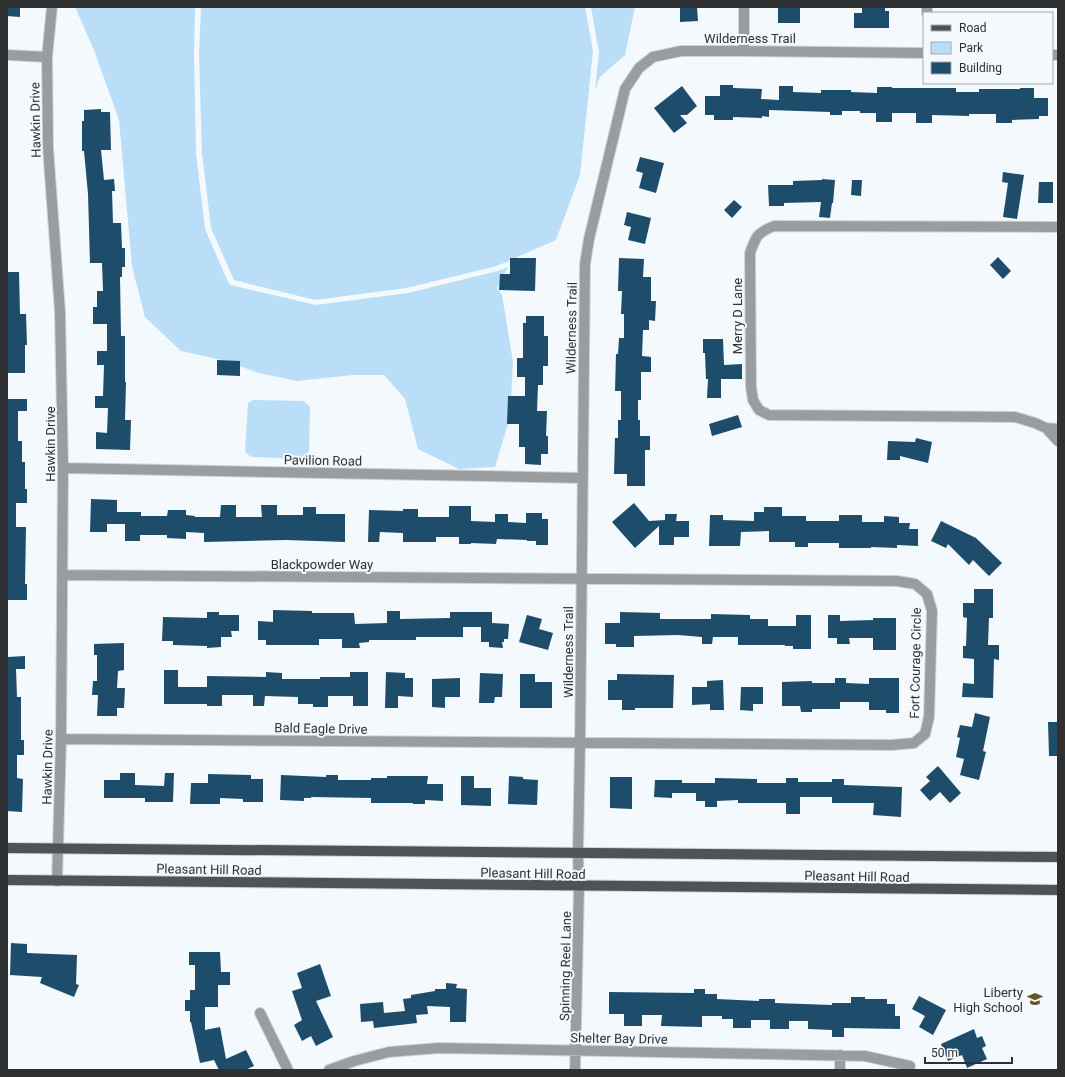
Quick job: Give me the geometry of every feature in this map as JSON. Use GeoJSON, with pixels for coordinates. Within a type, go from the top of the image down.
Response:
{"type":"FeatureCollection","features":[{"type":"Feature","properties":{"kind":"main road","name":"Pleasant Hill Road"},"geometry":{"type":"LineString","coordinates":[[7,848],[1058,858]]}},
{"type":"Feature","properties":{"kind":"main road","name":"Pleasant Hill Road"},"geometry":{"type":"LineString","coordinates":[[7,880],[1058,890]]}},
{"type":"Feature","properties":{"kind":"street","name":"Hawkin Drive"},"geometry":{"type":"LineString","coordinates":[[52,7],[47,57],[48,148],[60,312],[63,468],[61,739],[57,881]]}},
{"type":"Feature","properties":{"kind":"street"},"geometry":{"type":"LineString","coordinates":[[744,7],[744,51]]}},
{"type":"Feature","properties":{"kind":"street","name":"Wilderness Trail"},"geometry":{"type":"LineString","coordinates":[[579,886],[578,853],[585,264],[588,239],[625,89],[638,68],[653,57],[681,51],[923,53]]}},
{"type":"Feature","properties":{"kind":"street"},"geometry":{"type":"LineString","coordinates":[[7,55],[47,57]]}},
{"type":"Feature","properties":{"kind":"street","name":"Merry D Lane"},"geometry":{"type":"LineString","coordinates":[[1058,227],[774,226],[762,231],[755,239],[750,253],[751,387],[753,400],[759,410],[769,415],[1015,416],[1046,428],[1058,441]]}},
{"type":"Feature","properties":{"kind":"street","name":"Merry D Lane"},"geometry":{"type":"LineString","coordinates":[[1046,428],[1058,428]]}},
{"type":"Feature","properties":{"kind":"street","name":"Pavilion Road"},"geometry":{"type":"LineString","coordinates":[[63,468],[582,478]]}},
{"type":"Feature","properties":{"kind":"street","name":"Blackpowder Way"},"geometry":{"type":"LineString","coordinates":[[63,575],[581,578]]}},
{"type":"Feature","properties":{"kind":"street","name":"Fort Courage Circle"},"geometry":{"type":"LineString","coordinates":[[580,744],[892,745],[914,743],[926,734],[929,717],[932,611],[927,594],[915,584],[896,581],[581,578]]}},
{"type":"Feature","properties":{"kind":"street","name":"Bald Eagle Drive"},"geometry":{"type":"LineString","coordinates":[[61,739],[580,744]]}},
{"type":"Feature","properties":{"kind":"street","name":"Spinning Reel Lane"},"geometry":{"type":"LineString","coordinates":[[575,1070],[579,886]]}},
{"type":"Feature","properties":{"kind":"street"},"geometry":{"type":"LineString","coordinates":[[260,1014],[288,1070]]}},
{"type":"Feature","properties":{"kind":"street","name":"Shelter Bay Drive"},"geometry":{"type":"LineString","coordinates":[[329,1070],[354,1061],[389,1052],[439,1048],[840,1055],[864,1056],[910,1066]]}},
{"type":"Feature","properties":{"kind":"street"},"geometry":{"type":"LineString","coordinates":[[840,1055],[840,1070]]}},
{"type":"Feature","properties":{"kind":"green space"},"geometry":{"type":"Polygon","coordinates":[[[75,7],[195,7],[194,55],[196,153],[205,229],[228,282],[231,285],[316,305],[408,293],[498,271],[508,267],[497,288],[502,295],[513,362],[510,417],[495,467],[459,469],[418,449],[405,399],[384,375],[352,375],[297,381],[259,373],[226,361],[181,351],[145,317],[132,266],[119,120],[94,50],[75,7]]]}},
{"type":"Feature","properties":{"kind":"green space"},"geometry":{"type":"Polygon","coordinates":[[[201,7],[585,7],[593,51],[580,175],[556,240],[497,266],[406,288],[315,300],[234,280],[211,228],[202,153],[199,55],[201,7]]]}},
{"type":"Feature","properties":{"kind":"green space"},"geometry":{"type":"Polygon","coordinates":[[[591,7],[635,7],[625,55],[600,77],[595,90],[599,52],[591,7]]]}},
{"type":"Feature","properties":{"kind":"green space"},"geometry":{"type":"Polygon","coordinates":[[[253,400],[304,401],[310,407],[309,451],[302,459],[251,457],[245,452],[248,403],[253,400]]]}},
{"type":"Feature","properties":{"kind":"building"},"geometry":{"type":"Polygon","coordinates":[[[7,7],[20,7],[20,17],[7,16],[7,7]]]}},
{"type":"Feature","properties":{"kind":"building"},"geometry":{"type":"Polygon","coordinates":[[[680,7],[697,7],[698,21],[680,22],[680,7]]]}},
{"type":"Feature","properties":{"kind":"building"},"geometry":{"type":"Polygon","coordinates":[[[778,7],[800,7],[800,23],[778,23],[778,7]]]}},
{"type":"Feature","properties":{"kind":"building"},"geometry":{"type":"Polygon","coordinates":[[[862,7],[885,7],[885,11],[889,11],[889,28],[854,28],[854,13],[862,13],[862,7]]]}},
{"type":"Feature","properties":{"kind":"building"},"geometry":{"type":"Polygon","coordinates":[[[720,85],[733,85],[733,88],[762,89],[761,99],[779,100],[779,86],[793,86],[793,92],[821,93],[821,90],[851,90],[851,92],[877,93],[877,87],[956,88],[956,92],[979,92],[979,89],[1034,88],[1034,98],[1048,98],[1048,116],[1039,116],[1039,119],[1012,120],[1012,123],[996,123],[996,114],[969,114],[969,116],[932,115],[932,123],[916,123],[916,113],[892,113],[892,122],[876,122],[876,113],[860,113],[860,111],[842,111],[842,115],[830,115],[830,112],[769,110],[769,117],[733,117],[733,120],[714,120],[714,115],[705,115],[705,96],[720,96],[720,85]]]}},
{"type":"Feature","properties":{"kind":"building"},"geometry":{"type":"Polygon","coordinates":[[[682,86],[697,106],[687,115],[680,115],[687,123],[674,133],[654,108],[682,86]]]}},
{"type":"Feature","properties":{"kind":"building"},"geometry":{"type":"Polygon","coordinates":[[[101,109],[101,112],[110,112],[111,150],[101,150],[104,180],[114,179],[115,191],[112,191],[113,223],[121,223],[122,248],[125,248],[125,267],[122,267],[122,277],[120,277],[121,336],[125,336],[125,420],[131,420],[130,450],[96,449],[96,432],[107,433],[108,408],[95,408],[95,396],[103,396],[104,365],[97,365],[97,351],[107,351],[107,324],[93,324],[93,307],[97,307],[97,291],[103,291],[102,263],[90,263],[88,194],[84,151],[82,151],[82,121],[84,121],[84,110],[101,109]]]}},
{"type":"Feature","properties":{"kind":"building"},"geometry":{"type":"Polygon","coordinates":[[[640,157],[664,163],[656,193],[639,188],[643,173],[636,171],[640,157]]]}},
{"type":"Feature","properties":{"kind":"building"},"geometry":{"type":"Polygon","coordinates":[[[1003,172],[1024,175],[1017,219],[1003,217],[1008,183],[1002,182],[1003,172]]]}},
{"type":"Feature","properties":{"kind":"building"},"geometry":{"type":"Polygon","coordinates":[[[822,179],[835,180],[830,218],[819,217],[821,202],[784,203],[784,206],[769,206],[768,185],[793,185],[793,181],[822,179]]]}},
{"type":"Feature","properties":{"kind":"building"},"geometry":{"type":"Polygon","coordinates":[[[852,180],[862,180],[861,196],[851,195],[852,180]]]}},
{"type":"Feature","properties":{"kind":"building"},"geometry":{"type":"Polygon","coordinates":[[[1039,182],[1053,182],[1053,203],[1038,203],[1039,182]]]}},
{"type":"Feature","properties":{"kind":"building"},"geometry":{"type":"Polygon","coordinates":[[[734,200],[742,207],[732,218],[724,210],[734,200]]]}},
{"type":"Feature","properties":{"kind":"building"},"geometry":{"type":"Polygon","coordinates":[[[627,212],[651,218],[645,244],[628,240],[631,227],[624,225],[627,212]]]}},
{"type":"Feature","properties":{"kind":"building"},"geometry":{"type":"Polygon","coordinates":[[[998,257],[1011,271],[1003,279],[990,265],[998,257]]]}},
{"type":"Feature","properties":{"kind":"building"},"geometry":{"type":"Polygon","coordinates":[[[510,258],[536,258],[535,291],[499,290],[500,274],[510,274],[510,258]]]}},
{"type":"Feature","properties":{"kind":"building"},"geometry":{"type":"Polygon","coordinates":[[[619,258],[644,259],[643,277],[651,277],[651,301],[656,301],[655,321],[649,320],[649,330],[643,330],[642,356],[651,357],[651,372],[641,372],[641,400],[638,400],[640,436],[650,436],[650,450],[645,450],[645,486],[627,486],[627,474],[614,474],[615,438],[618,438],[618,420],[621,420],[621,391],[615,391],[616,354],[618,354],[619,338],[624,338],[624,314],[621,314],[622,291],[618,291],[619,258]]]}},
{"type":"Feature","properties":{"kind":"building"},"geometry":{"type":"Polygon","coordinates":[[[7,272],[19,272],[20,314],[26,314],[27,345],[25,345],[25,373],[7,373],[7,272]]]}},
{"type":"Feature","properties":{"kind":"building"},"geometry":{"type":"Polygon","coordinates":[[[526,316],[544,316],[544,336],[548,336],[548,366],[543,366],[543,385],[538,385],[537,411],[547,411],[546,436],[548,436],[548,454],[541,454],[541,465],[525,464],[525,447],[519,447],[519,424],[507,424],[508,396],[525,396],[525,377],[517,377],[517,358],[523,358],[523,323],[526,323],[526,316]]]}},
{"type":"Feature","properties":{"kind":"building"},"geometry":{"type":"Polygon","coordinates":[[[703,339],[723,339],[724,365],[742,364],[742,379],[721,379],[721,398],[707,398],[708,379],[706,379],[703,339]]]}},
{"type":"Feature","properties":{"kind":"building"},"geometry":{"type":"Polygon","coordinates":[[[217,360],[240,361],[240,376],[217,375],[217,360]]]}},
{"type":"Feature","properties":{"kind":"building"},"geometry":{"type":"Polygon","coordinates":[[[7,399],[27,399],[27,411],[18,411],[18,441],[22,441],[22,462],[25,462],[25,489],[27,489],[27,503],[16,503],[16,527],[26,527],[25,584],[27,584],[27,600],[7,600],[7,399]]]}},
{"type":"Feature","properties":{"kind":"building"},"geometry":{"type":"Polygon","coordinates":[[[738,415],[742,427],[712,436],[709,424],[738,415]]]}},
{"type":"Feature","properties":{"kind":"building"},"geometry":{"type":"Polygon","coordinates":[[[916,438],[932,442],[928,463],[900,456],[900,460],[887,460],[888,441],[915,442],[916,438]]]}},
{"type":"Feature","properties":{"kind":"building"},"geometry":{"type":"Polygon","coordinates":[[[91,499],[117,500],[117,512],[141,512],[141,516],[167,516],[168,510],[186,510],[186,515],[195,517],[220,517],[221,505],[236,505],[236,517],[262,517],[261,505],[277,505],[277,515],[303,515],[303,507],[316,507],[316,514],[345,514],[345,542],[286,540],[204,542],[204,533],[186,532],[186,539],[167,538],[167,535],[140,535],[140,541],[125,541],[125,524],[107,524],[107,532],[90,532],[91,499]]]}},
{"type":"Feature","properties":{"kind":"building"},"geometry":{"type":"Polygon","coordinates":[[[634,503],[649,521],[665,520],[665,514],[677,514],[676,521],[689,521],[689,537],[674,537],[674,545],[659,545],[659,526],[635,548],[612,522],[634,503]]]}},
{"type":"Feature","properties":{"kind":"building"},"geometry":{"type":"Polygon","coordinates":[[[449,506],[471,506],[471,521],[495,522],[495,514],[508,514],[508,522],[526,523],[526,513],[542,513],[542,519],[548,519],[548,545],[536,545],[536,541],[497,539],[496,544],[459,544],[459,537],[436,537],[436,542],[403,542],[403,533],[380,532],[379,542],[368,542],[369,510],[403,511],[403,509],[418,509],[418,517],[449,517],[449,506]]]}},
{"type":"Feature","properties":{"kind":"building"},"geometry":{"type":"Polygon","coordinates":[[[764,507],[782,507],[782,516],[806,516],[806,521],[839,521],[839,515],[862,515],[862,522],[884,522],[884,516],[899,517],[899,523],[910,523],[909,529],[918,529],[918,546],[897,545],[897,548],[839,548],[839,543],[808,543],[808,547],[795,547],[795,542],[769,542],[769,531],[741,532],[740,546],[709,546],[710,515],[723,515],[723,520],[754,521],[754,512],[764,512],[764,507]]]}},
{"type":"Feature","properties":{"kind":"building"},"geometry":{"type":"Polygon","coordinates":[[[941,521],[976,538],[1002,563],[989,576],[973,560],[969,565],[948,544],[946,548],[931,541],[941,521]]]}},
{"type":"Feature","properties":{"kind":"building"},"geometry":{"type":"Polygon","coordinates":[[[974,589],[993,589],[993,618],[989,618],[988,645],[999,645],[999,660],[994,659],[993,698],[962,697],[963,683],[974,684],[974,659],[963,658],[963,646],[966,646],[967,618],[963,617],[963,603],[974,603],[974,589]]]}},
{"type":"Feature","properties":{"kind":"building"},"geometry":{"type":"Polygon","coordinates":[[[273,610],[312,611],[312,613],[354,613],[355,624],[387,623],[387,611],[400,611],[400,619],[450,618],[450,612],[492,612],[492,623],[509,624],[508,639],[504,639],[504,642],[502,642],[503,648],[489,647],[489,642],[481,642],[481,627],[463,627],[463,637],[416,637],[416,640],[369,640],[369,642],[359,643],[360,648],[342,648],[342,639],[319,639],[319,645],[266,645],[266,640],[258,640],[258,621],[273,622],[273,610]]]}},
{"type":"Feature","properties":{"kind":"building"},"geometry":{"type":"Polygon","coordinates":[[[207,612],[219,612],[219,615],[239,615],[239,631],[231,631],[232,637],[221,637],[221,647],[207,648],[207,646],[173,645],[173,641],[162,641],[163,617],[207,618],[207,612]]]}},
{"type":"Feature","properties":{"kind":"building"},"geometry":{"type":"Polygon","coordinates":[[[620,612],[660,613],[660,619],[711,619],[711,614],[750,615],[750,619],[768,619],[768,626],[796,626],[796,615],[811,615],[811,649],[793,649],[793,646],[785,645],[738,645],[738,637],[713,637],[712,644],[702,644],[702,637],[678,635],[634,636],[634,647],[616,647],[616,644],[605,644],[605,623],[620,623],[620,612]]]}},
{"type":"Feature","properties":{"kind":"building"},"geometry":{"type":"Polygon","coordinates":[[[527,615],[542,619],[539,629],[553,633],[548,650],[519,642],[527,615]]]}},
{"type":"Feature","properties":{"kind":"building"},"geometry":{"type":"Polygon","coordinates":[[[828,615],[840,615],[840,621],[873,620],[873,618],[896,618],[896,650],[873,650],[873,638],[849,638],[850,644],[837,644],[837,638],[828,638],[828,615]]]}},
{"type":"Feature","properties":{"kind":"building"},"geometry":{"type":"Polygon","coordinates":[[[124,643],[124,670],[118,671],[117,688],[125,688],[124,708],[117,708],[117,716],[97,716],[98,695],[92,695],[93,681],[97,681],[97,655],[94,655],[94,644],[124,643]]]}},
{"type":"Feature","properties":{"kind":"building"},"geometry":{"type":"Polygon","coordinates":[[[25,656],[25,669],[16,669],[17,697],[21,697],[21,740],[24,740],[24,755],[17,755],[17,778],[23,779],[22,812],[7,811],[7,657],[25,656]]]}},
{"type":"Feature","properties":{"kind":"building"},"geometry":{"type":"Polygon","coordinates":[[[164,670],[178,670],[178,687],[207,687],[207,676],[266,677],[266,672],[282,673],[282,679],[320,679],[320,677],[350,677],[350,672],[368,672],[368,706],[353,706],[353,696],[328,696],[328,707],[313,707],[313,704],[298,704],[298,697],[265,696],[264,706],[253,706],[253,695],[222,695],[222,706],[207,706],[207,704],[164,704],[164,670]]]}},
{"type":"Feature","properties":{"kind":"building"},"geometry":{"type":"Polygon","coordinates":[[[386,672],[405,673],[405,678],[413,678],[413,697],[398,696],[398,708],[385,708],[386,672]]]}},
{"type":"Feature","properties":{"kind":"building"},"geometry":{"type":"Polygon","coordinates":[[[480,673],[503,674],[502,697],[495,697],[494,703],[479,703],[480,673]]]}},
{"type":"Feature","properties":{"kind":"building"},"geometry":{"type":"Polygon","coordinates":[[[520,674],[535,674],[535,682],[552,682],[552,708],[520,708],[520,674]]]}},
{"type":"Feature","properties":{"kind":"building"},"geometry":{"type":"Polygon","coordinates":[[[617,674],[674,675],[673,708],[635,708],[635,710],[622,710],[622,700],[608,700],[608,680],[617,680],[617,674]]]}},
{"type":"Feature","properties":{"kind":"building"},"geometry":{"type":"Polygon","coordinates":[[[460,678],[460,697],[445,697],[445,708],[432,707],[432,679],[460,678]]]}},
{"type":"Feature","properties":{"kind":"building"},"geometry":{"type":"Polygon","coordinates":[[[835,678],[846,678],[846,683],[869,684],[869,678],[899,678],[899,713],[886,713],[886,710],[869,710],[869,702],[840,702],[840,709],[812,709],[812,712],[801,712],[800,706],[782,706],[782,682],[812,681],[812,683],[835,683],[835,678]]]}},
{"type":"Feature","properties":{"kind":"building"},"geometry":{"type":"Polygon","coordinates":[[[723,680],[724,710],[710,710],[710,704],[692,705],[692,687],[707,687],[707,681],[723,680]]]}},
{"type":"Feature","properties":{"kind":"building"},"geometry":{"type":"Polygon","coordinates":[[[741,687],[763,687],[763,704],[753,704],[753,711],[740,710],[741,687]]]}},
{"type":"Feature","properties":{"kind":"building"},"geometry":{"type":"Polygon","coordinates":[[[975,713],[990,717],[983,751],[986,752],[979,780],[960,775],[964,759],[956,757],[960,738],[957,737],[960,725],[972,727],[975,713]]]}},
{"type":"Feature","properties":{"kind":"building"},"geometry":{"type":"Polygon","coordinates":[[[1048,722],[1058,722],[1058,756],[1049,756],[1048,722]]]}},
{"type":"Feature","properties":{"kind":"building"},"geometry":{"type":"Polygon","coordinates":[[[938,766],[961,793],[950,803],[940,792],[930,801],[920,790],[930,781],[926,777],[938,766]]]}},
{"type":"Feature","properties":{"kind":"building"},"geometry":{"type":"Polygon","coordinates":[[[120,773],[135,773],[135,785],[164,786],[165,773],[174,773],[173,802],[145,802],[145,798],[104,798],[104,780],[120,780],[120,773]]]}},
{"type":"Feature","properties":{"kind":"building"},"geometry":{"type":"Polygon","coordinates":[[[208,774],[251,775],[251,779],[263,779],[263,802],[243,802],[243,799],[220,798],[220,804],[190,804],[191,783],[208,783],[208,774]]]}},
{"type":"Feature","properties":{"kind":"building"},"geometry":{"type":"Polygon","coordinates":[[[281,775],[326,777],[326,775],[338,775],[338,780],[371,780],[371,778],[387,778],[387,776],[428,776],[427,784],[443,784],[443,801],[425,800],[425,804],[371,803],[371,798],[311,797],[304,798],[304,801],[280,800],[281,775]]]}},
{"type":"Feature","properties":{"kind":"building"},"geometry":{"type":"Polygon","coordinates":[[[461,776],[474,776],[474,788],[491,788],[491,806],[461,805],[461,776]]]}},
{"type":"Feature","properties":{"kind":"building"},"geometry":{"type":"Polygon","coordinates":[[[509,776],[538,780],[537,805],[508,804],[509,776]]]}},
{"type":"Feature","properties":{"kind":"building"},"geometry":{"type":"Polygon","coordinates":[[[610,777],[632,777],[632,809],[610,808],[610,777]]]}},
{"type":"Feature","properties":{"kind":"building"},"geometry":{"type":"Polygon","coordinates":[[[715,778],[757,779],[757,783],[786,783],[786,778],[798,778],[798,782],[832,782],[832,779],[844,779],[844,785],[902,787],[901,817],[873,815],[874,803],[832,803],[832,797],[800,797],[800,814],[786,814],[786,803],[738,803],[738,800],[717,801],[717,807],[705,807],[705,801],[696,801],[696,793],[672,793],[672,798],[654,797],[655,780],[682,780],[682,783],[715,783],[715,778]]]}},
{"type":"Feature","properties":{"kind":"building"},"geometry":{"type":"Polygon","coordinates":[[[11,943],[27,944],[27,953],[77,955],[76,984],[79,985],[74,997],[40,983],[42,977],[10,975],[11,943]]]}},
{"type":"Feature","properties":{"kind":"building"},"geometry":{"type":"Polygon","coordinates":[[[189,952],[220,952],[221,972],[230,972],[230,985],[218,985],[218,1007],[205,1007],[205,1030],[220,1027],[226,1059],[246,1050],[254,1066],[245,1070],[219,1070],[214,1060],[200,1063],[190,1022],[190,1011],[185,1011],[185,1000],[190,1000],[190,990],[195,990],[195,965],[189,965],[189,952]]]}},
{"type":"Feature","properties":{"kind":"building"},"geometry":{"type":"Polygon","coordinates":[[[320,964],[331,996],[316,1001],[333,1037],[316,1046],[311,1036],[302,1041],[294,1025],[302,1020],[292,991],[302,988],[297,973],[320,964]]]}},
{"type":"Feature","properties":{"kind":"building"},"geometry":{"type":"Polygon","coordinates":[[[446,983],[457,984],[456,988],[467,989],[466,1022],[450,1022],[450,1007],[427,1006],[428,1014],[416,1015],[417,1023],[374,1028],[373,1021],[361,1022],[360,1004],[383,1002],[384,1013],[405,1011],[403,999],[411,998],[411,995],[435,991],[435,989],[446,989],[446,983]]]}},
{"type":"Feature","properties":{"kind":"building"},"geometry":{"type":"Polygon","coordinates":[[[694,989],[705,989],[705,994],[717,994],[717,999],[759,1001],[759,999],[775,999],[775,1003],[832,1005],[832,1003],[851,1003],[851,997],[865,997],[865,999],[887,999],[887,1004],[895,1004],[895,1016],[900,1016],[900,1029],[844,1028],[844,1037],[832,1037],[832,1030],[808,1029],[808,1021],[789,1021],[789,1029],[770,1029],[770,1020],[751,1020],[751,1028],[733,1028],[733,1019],[722,1019],[722,1016],[702,1016],[702,1027],[661,1026],[662,1015],[642,1015],[642,1026],[624,1026],[624,1014],[609,1014],[609,992],[694,993],[694,989]]]}},
{"type":"Feature","properties":{"kind":"building"},"geometry":{"type":"Polygon","coordinates":[[[919,996],[946,1010],[933,1035],[919,1027],[925,1016],[912,1009],[919,996]]]}},
{"type":"Feature","properties":{"kind":"building"},"geometry":{"type":"Polygon","coordinates":[[[974,1029],[977,1038],[982,1036],[986,1046],[982,1048],[987,1059],[967,1068],[962,1055],[948,1061],[941,1044],[974,1029]]]}},
{"type":"Feature","properties":{"kind":"place","name":"Liberty High School"},"geometry":{"type":"Point","coordinates":[1035,999]}}]}
